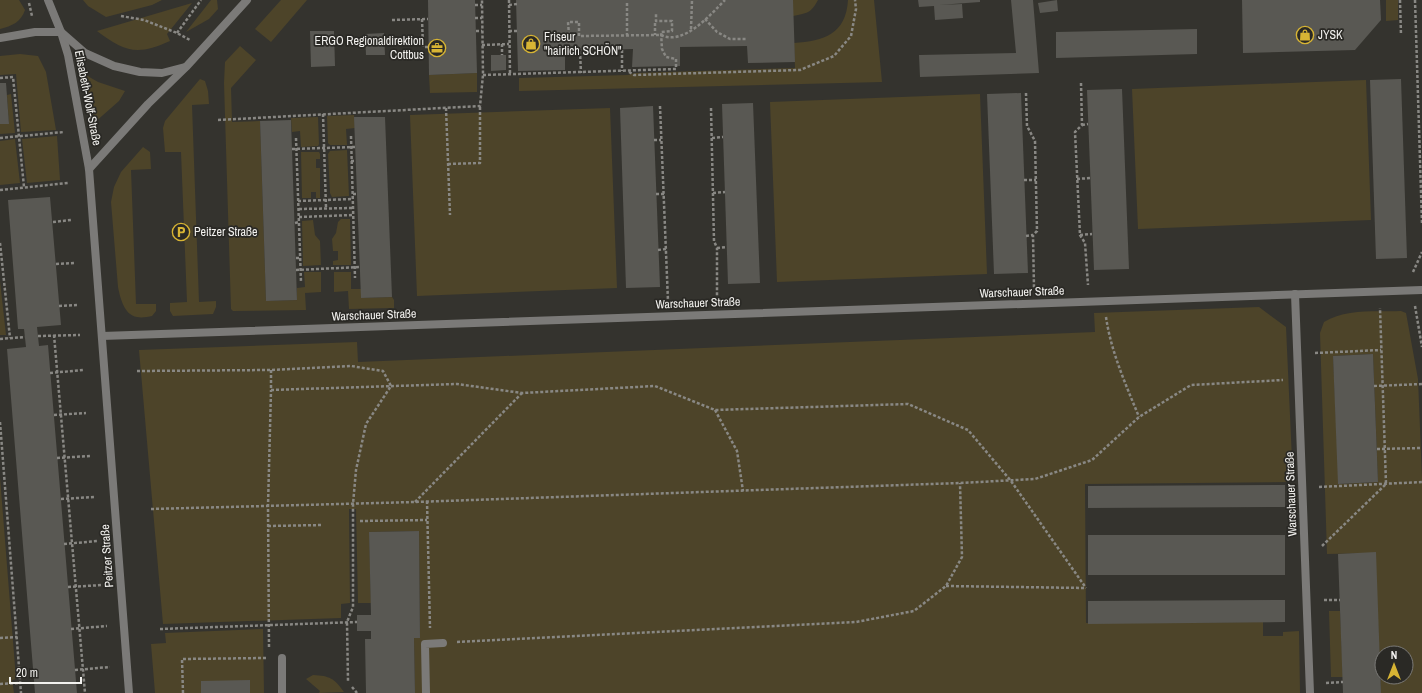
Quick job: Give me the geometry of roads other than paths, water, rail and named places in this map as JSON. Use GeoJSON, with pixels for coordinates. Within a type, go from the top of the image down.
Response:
{"type":"FeatureCollection","features":[{"type":"Feature","properties":{"kind":"street","name":"Elisabeth-Wolf-Straße"},"geometry":{"type":"LineString","coordinates":[[48,0],[68,54],[90,169]]}},
{"type":"Feature","properties":{"kind":"street"},"geometry":{"type":"LineString","coordinates":[[90,169],[148,104],[186,67],[247,0]]}},
{"type":"Feature","properties":{"kind":"street"},"geometry":{"type":"LineString","coordinates":[[0,38],[35,32],[61,32]]}},
{"type":"Feature","properties":{"kind":"street","name":"Elisabeth-Wolf-Straße"},"geometry":{"type":"LineString","coordinates":[[61,32],[85,53],[114,66],[140,72],[162,73],[186,67]]}},
{"type":"Feature","properties":{"kind":"street","name":"Peitzer Straße"},"geometry":{"type":"LineString","coordinates":[[90,169],[129,693]]}},
{"type":"Feature","properties":{"kind":"street","name":"Warschauer Straße"},"geometry":{"type":"LineString","coordinates":[[102,336],[1422,290]]}},
{"type":"Feature","properties":{"kind":"street","name":"Warschauer Straße"},"geometry":{"type":"LineString","coordinates":[[1295,294],[1310,693]]}},
{"type":"Feature","properties":{"kind":"street"},"geometry":{"type":"LineString","coordinates":[[426,693],[424,644],[443,643]]}},
{"type":"Feature","properties":{"kind":"street"},"geometry":{"type":"LineString","coordinates":[[282,658],[282,693]]}},
{"type":"Feature","properties":{"kind":"place","name":"JYSK"},"geometry":{"type":"Point","coordinates":[1305,35]}},
{"type":"Feature","properties":{"kind":"place","name":"Friseur \"hairlich SCHÖN\""},"geometry":{"type":"Point","coordinates":[531,44]}},
{"type":"Feature","properties":{"kind":"place","name":"ERGO Regionaldirektion Cottbus"},"geometry":{"type":"Point","coordinates":[437,48]}},
{"type":"Feature","properties":{"kind":"place","name":"Peitzer Straße"},"geometry":{"type":"Point","coordinates":[181,232]}}]}
